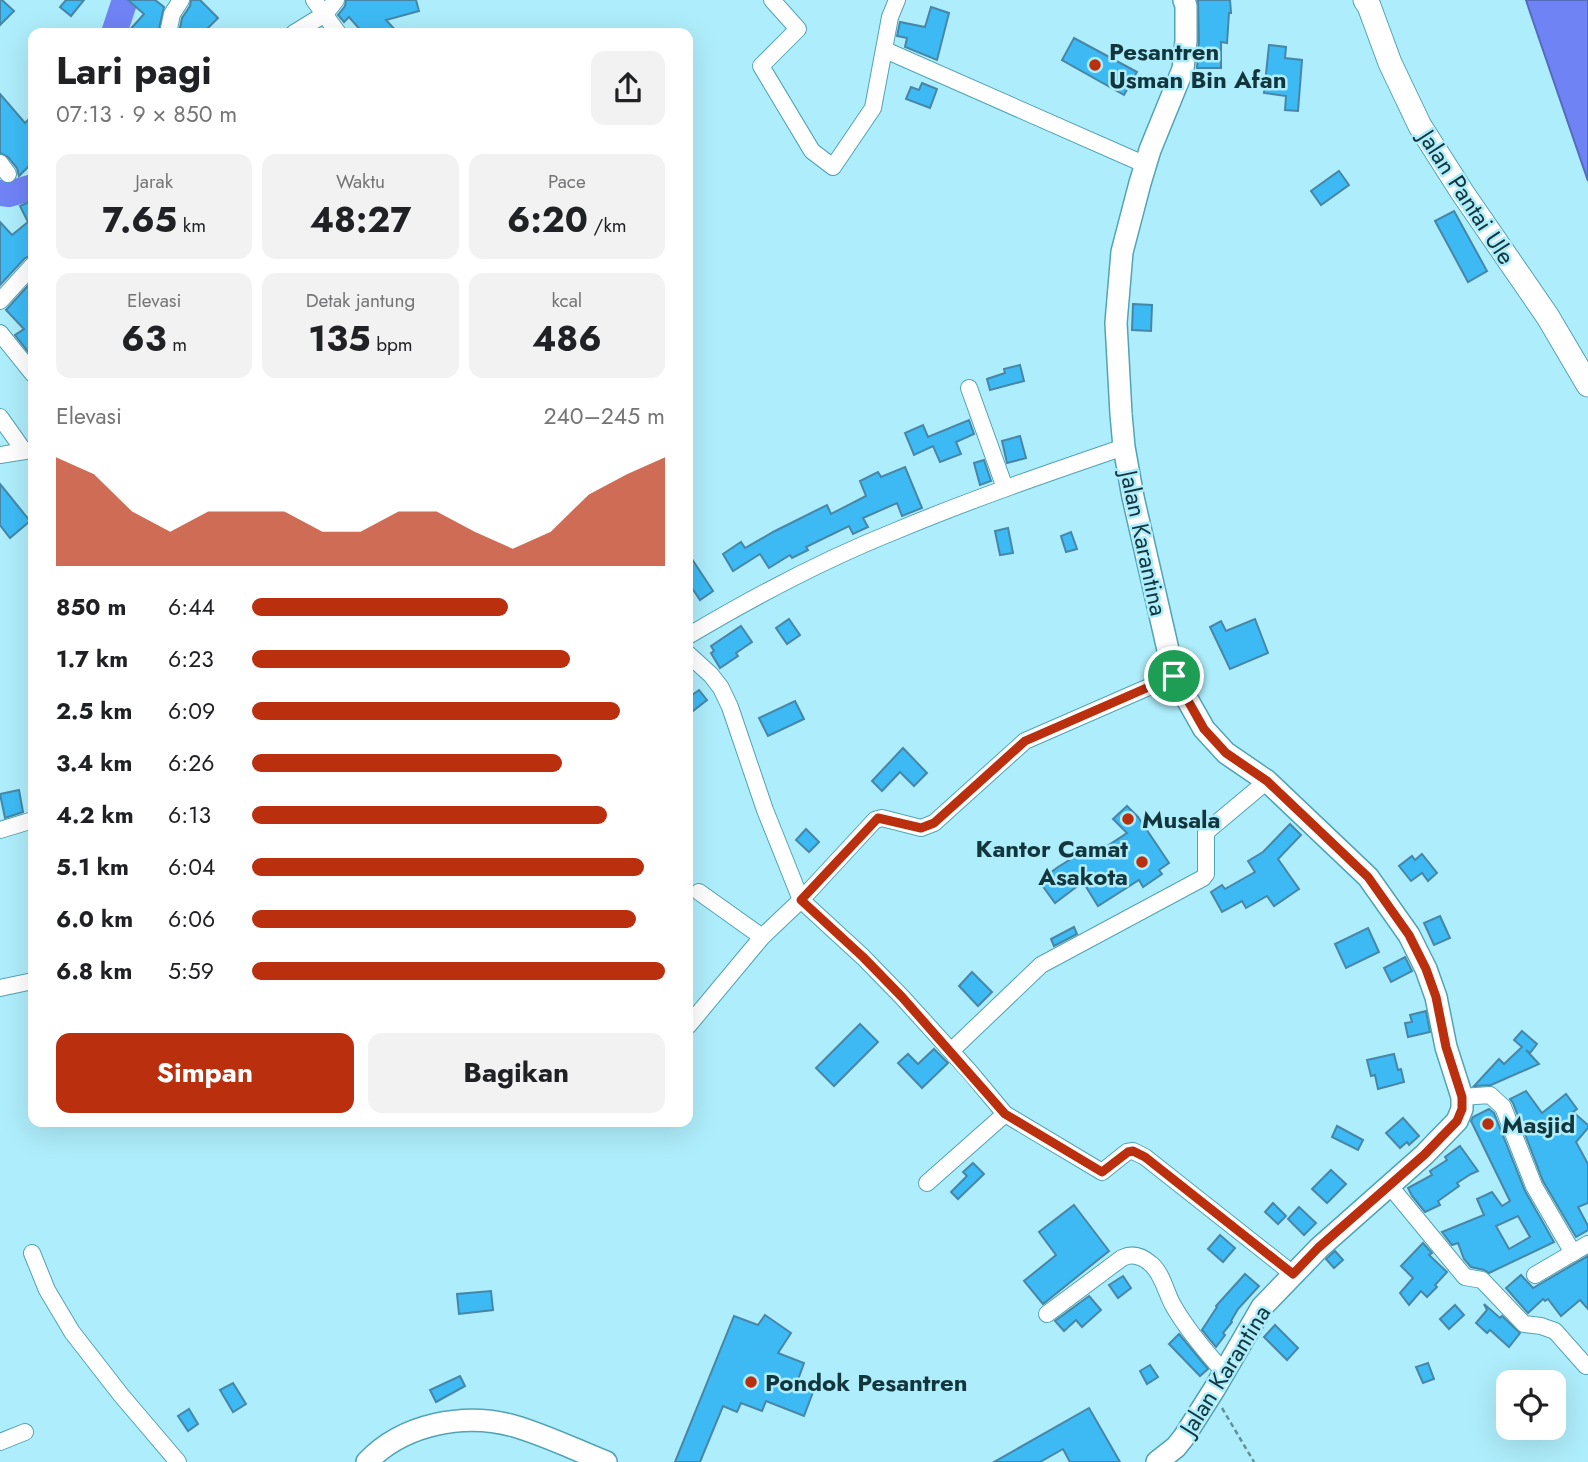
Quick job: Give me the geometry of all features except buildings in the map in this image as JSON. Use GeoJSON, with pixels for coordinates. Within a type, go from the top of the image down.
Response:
{"type":"FeatureCollection","features":[{"type":"Feature","properties":{"kind":"main road","name":"Jalan Pantai Ule"},"geometry":{"type":"LineString","coordinates":[[1365,0],[1420,126],[1548,317],[1588,385]]}},
{"type":"Feature","properties":{"kind":"street"},"geometry":{"type":"LineString","coordinates":[[169,28],[172,14],[181,0]]}},
{"type":"Feature","properties":{"kind":"street"},"geometry":{"type":"LineString","coordinates":[[314,0],[334,28]]}},
{"type":"Feature","properties":{"kind":"street"},"geometry":{"type":"LineString","coordinates":[[302,28],[324,14],[336,0]]}},
{"type":"Feature","properties":{"kind":"street"},"geometry":{"type":"LineString","coordinates":[[772,0],[798,29],[761,66],[812,151],[833,167],[873,108],[890,17],[897,0]]}},
{"type":"Feature","properties":{"kind":"street","name":"Jalan Karantina"},"geometry":{"type":"LineString","coordinates":[[1157,1462],[1184,1437],[1262,1307],[1318,1248],[1424,1155],[1457,1121],[1462,1109],[1462,1097],[1446,1047],[1436,997],[1409,935],[1368,877],[1267,781],[1226,753],[1204,729],[1174,676],[1124,447],[1116,323],[1122,252],[1146,165],[1183,69],[1186,41],[1184,0]]}},
{"type":"Feature","properties":{"kind":"street"},"geometry":{"type":"LineString","coordinates":[[884,50],[1146,165]]}},
{"type":"Feature","properties":{"kind":"street"},"geometry":{"type":"LineString","coordinates":[[0,301],[28,270]]}},
{"type":"Feature","properties":{"kind":"street"},"geometry":{"type":"LineString","coordinates":[[0,332],[28,368]]}},
{"type":"Feature","properties":{"kind":"street"},"geometry":{"type":"LineString","coordinates":[[969,388],[1005,488]]}},
{"type":"Feature","properties":{"kind":"street"},"geometry":{"type":"LineString","coordinates":[[0,417],[28,450]]}},
{"type":"Feature","properties":{"kind":"street"},"geometry":{"type":"LineString","coordinates":[[693,633],[773,589],[897,530],[1005,488],[1124,447]]}},
{"type":"Feature","properties":{"kind":"street"},"geometry":{"type":"LineString","coordinates":[[0,455],[28,451]]}},
{"type":"Feature","properties":{"kind":"street"},"geometry":{"type":"LineString","coordinates":[[693,659],[721,688],[730,707],[765,810],[801,900],[873,967],[1005,1114],[1102,1172],[1128,1152],[1133,1151],[1145,1157],[1293,1274]]}},
{"type":"Feature","properties":{"kind":"street"},"geometry":{"type":"LineString","coordinates":[[693,1020],[762,937],[801,900],[878,818],[921,828],[934,823],[1025,741],[1174,676]]}},
{"type":"Feature","properties":{"kind":"street"},"geometry":{"type":"LineString","coordinates":[[951,1051],[1041,964],[1203,878],[1206,874],[1206,832],[1267,781]]}},
{"type":"Feature","properties":{"kind":"street"},"geometry":{"type":"LineString","coordinates":[[0,830],[28,822]]}},
{"type":"Feature","properties":{"kind":"street"},"geometry":{"type":"LineString","coordinates":[[699,892],[762,937]]}},
{"type":"Feature","properties":{"kind":"street"},"geometry":{"type":"LineString","coordinates":[[0,988],[28,982]]}},
{"type":"Feature","properties":{"kind":"street"},"geometry":{"type":"LineString","coordinates":[[1462,1097],[1490,1095],[1503,1107],[1534,1186],[1573,1253]]}},
{"type":"Feature","properties":{"kind":"street"},"geometry":{"type":"LineString","coordinates":[[926,1183],[1005,1114]]}},
{"type":"Feature","properties":{"kind":"street"},"geometry":{"type":"LineString","coordinates":[[1389,1185],[1465,1277],[1482,1280],[1524,1324],[1555,1331],[1586,1366]]}},
{"type":"Feature","properties":{"kind":"street"},"geometry":{"type":"LineString","coordinates":[[1535,1275],[1588,1244]]}},
{"type":"Feature","properties":{"kind":"street"},"geometry":{"type":"LineString","coordinates":[[32,1253],[51,1298],[72,1332],[178,1462]]}},
{"type":"Feature","properties":{"kind":"street"},"geometry":{"type":"LineString","coordinates":[[1047,1314],[1122,1258],[1129,1254],[1137,1256],[1156,1270],[1172,1305],[1194,1338],[1224,1372]]}},
{"type":"Feature","properties":{"kind":"street"},"geometry":{"type":"LineString","coordinates":[[367,1462],[378,1451],[426,1426],[462,1421],[513,1426],[606,1462]]}},
{"type":"Feature","properties":{"kind":"street"},"geometry":{"type":"LineString","coordinates":[[0,1442],[25,1432]]}},
{"type":"Feature","properties":{"kind":"path"},"geometry":{"type":"LineString","coordinates":[[1217,1401],[1254,1462]]}},
{"type":"Feature","properties":{"kind":"water"},"geometry":{"type":"Polygon","coordinates":[[[1526,0],[1588,0],[1588,181],[1532,18],[1526,0]]]}},
{"type":"Feature","properties":{"kind":"waterway"},"geometry":{"type":"LineString","coordinates":[[116,28],[125,0]]}},
{"type":"Feature","properties":{"kind":"waterway"},"geometry":{"type":"LineString","coordinates":[[0,193],[9,194],[28,188]]}},
{"type":"Feature","properties":{"kind":"place","name":"Pesantren Usman Bin Afan"},"geometry":{"type":"Point","coordinates":[1095,65]}},
{"type":"Feature","properties":{"kind":"place","name":"Musala"},"geometry":{"type":"Point","coordinates":[1128,819]}},
{"type":"Feature","properties":{"kind":"place","name":"Kantor Camat Asakota"},"geometry":{"type":"Point","coordinates":[1142,862]}},
{"type":"Feature","properties":{"kind":"place","name":"Masjid"},"geometry":{"type":"Point","coordinates":[1488,1124]}},
{"type":"Feature","properties":{"kind":"place","name":"Pondok Pesantren"},"geometry":{"type":"Point","coordinates":[751,1382]}},
{"type":"Feature","properties":{"kind":"route"},"geometry":{"type":"LineString","coordinates":[[1174,676],[1204,729],[1226,753],[1267,781],[1368,877],[1386,901],[1409,935],[1426,969],[1462,1097],[1462,1109],[1457,1121],[1424,1155],[1318,1248],[1293,1274],[1145,1157],[1133,1151],[1128,1152],[1102,1172],[1005,1114],[902,997],[801,900],[878,818],[926,827],[934,823],[1025,741],[1174,676]]}}]}
